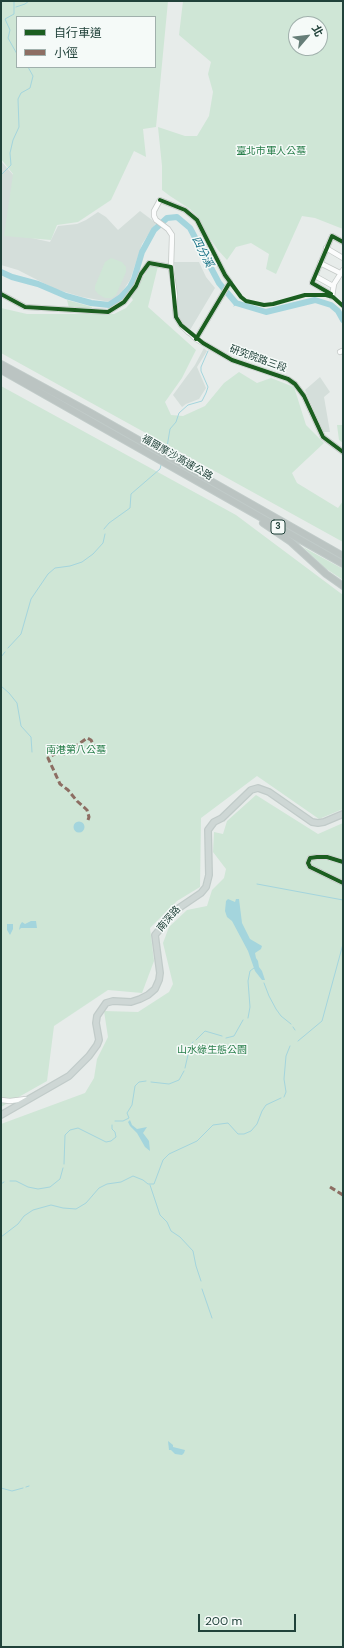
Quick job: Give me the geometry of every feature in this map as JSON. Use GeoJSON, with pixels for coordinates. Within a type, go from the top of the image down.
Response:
{"type":"FeatureCollection","features":[{"type":"Feature","properties":{"kind":"highway","name":"福爾摩沙高速公路"},"geometry":{"type":"LineString","coordinates":[[1,364],[115,430],[193,479],[343,564]]}},
{"type":"Feature","properties":{"kind":"highway","name":"福爾摩沙高速公路"},"geometry":{"type":"LineString","coordinates":[[1,370],[196,472],[343,556]]}},
{"type":"Feature","properties":{"kind":"highway"},"geometry":{"type":"LineString","coordinates":[[213,490],[291,542],[326,574],[343,586]]}},
{"type":"Feature","properties":{"kind":"highway"},"geometry":{"type":"LineString","coordinates":[[308,536],[343,551]]}},
{"type":"Feature","properties":{"kind":"main road","name":"南深路"},"geometry":{"type":"LineString","coordinates":[[1,1115],[69,1076],[92,1052],[99,1040],[96,1023],[97,1016],[106,1003],[113,1001],[135,1001],[148,995],[155,989],[160,973],[155,935],[182,904],[197,896],[206,887],[209,875],[208,830],[214,822],[222,818],[251,790],[258,788],[269,792],[312,822],[324,822],[343,814]]}},
{"type":"Feature","properties":{"kind":"street","name":"研究院路三段"},"geometry":{"type":"LineString","coordinates":[[196,339],[230,282],[225,276],[197,220],[185,210],[160,200],[154,211],[154,216],[157,221],[172,235],[171,267],[176,317],[188,332],[196,339],[212,349],[232,360],[288,379],[295,384],[304,396],[323,436],[343,452]]}},
{"type":"Feature","properties":{"kind":"street"},"geometry":{"type":"LineString","coordinates":[[320,262],[342,272],[333,286],[332,295],[312,283],[320,262],[332,236],[343,242]]}},
{"type":"Feature","properties":{"kind":"street"},"geometry":{"type":"LineString","coordinates":[[326,248],[343,258]]}},
{"type":"Feature","properties":{"kind":"street"},"geometry":{"type":"LineString","coordinates":[[1,294],[25,307],[108,312],[120,306],[124,302],[136,286],[141,274],[149,263],[171,267]]}},
{"type":"Feature","properties":{"kind":"street"},"geometry":{"type":"LineString","coordinates":[[315,276],[333,286]]}},
{"type":"Feature","properties":{"kind":"street"},"geometry":{"type":"LineString","coordinates":[[343,862],[324,858],[310,858],[308,863],[310,867],[343,883]]}},
{"type":"Feature","properties":{"kind":"street"},"geometry":{"type":"LineString","coordinates":[[1,1100],[10,1101],[30,1099]]}},
{"type":"Feature","properties":{"kind":"shaded area"},"geometry":{"type":"Polygon","coordinates":[[[1,161],[15,177],[9,233],[50,242],[58,226],[77,224],[98,212],[106,217],[118,230],[140,211],[156,223],[142,244],[130,280],[120,295],[110,302],[82,297],[55,289],[18,270],[1,265],[1,161]]]}},
{"type":"Feature","properties":{"kind":"shaded area"},"geometry":{"type":"Polygon","coordinates":[[[174,262],[199,262],[206,277],[215,288],[190,330],[179,316],[174,262]]]}},
{"type":"Feature","properties":{"kind":"shaded area"},"geometry":{"type":"Polygon","coordinates":[[[204,348],[207,351],[197,367],[206,388],[199,399],[182,407],[173,395],[195,365],[204,348]]]}},
{"type":"Feature","properties":{"kind":"shaded area"},"geometry":{"type":"Polygon","coordinates":[[[320,377],[330,392],[324,397],[330,432],[324,432],[305,390],[320,377]]]}},
{"type":"Feature","properties":{"kind":"green space"},"geometry":{"type":"Polygon","coordinates":[[[1,1],[168,1],[156,127],[143,129],[146,157],[134,151],[111,200],[78,222],[57,225],[51,240],[4,236],[13,174],[1,159],[1,1]]]}},
{"type":"Feature","properties":{"kind":"green space","name":"臺北市軍人公墓"},"geometry":{"type":"Polygon","coordinates":[[[183,1],[343,1],[343,229],[315,218],[302,216],[276,274],[266,269],[269,254],[251,243],[236,247],[227,260],[208,236],[199,218],[190,209],[162,190],[162,166],[158,127],[185,136],[197,136],[209,116],[213,92],[208,74],[211,62],[179,35],[183,1]]]}},
{"type":"Feature","properties":{"kind":"green space"},"geometry":{"type":"Polygon","coordinates":[[[111,258],[122,262],[126,267],[126,272],[116,295],[112,298],[105,298],[98,294],[95,290],[95,286],[105,262],[111,258]]]}},
{"type":"Feature","properties":{"kind":"green space"},"geometry":{"type":"Polygon","coordinates":[[[150,266],[158,266],[148,307],[196,350],[182,378],[165,402],[171,415],[183,416],[205,406],[224,383],[239,372],[257,383],[271,378],[294,387],[306,425],[324,443],[292,473],[297,483],[338,508],[343,501],[343,542],[1,353],[1,308],[27,314],[114,314],[126,308],[133,300],[131,297],[150,266]]]}},
{"type":"Feature","properties":{"kind":"green space"},"geometry":{"type":"Polygon","coordinates":[[[67,300],[92,307],[92,310],[69,308],[67,300]]]}},
{"type":"Feature","properties":{"kind":"green space","name":"南港第八公墓"},"geometry":{"type":"Polygon","coordinates":[[[1,386],[236,515],[343,595],[343,809],[319,819],[257,776],[201,818],[200,887],[177,901],[150,928],[154,961],[142,993],[108,990],[54,1026],[47,1081],[1,1107],[1,386]]]}},
{"type":"Feature","properties":{"kind":"green space"},"geometry":{"type":"Polygon","coordinates":[[[337,425],[343,425],[343,443],[339,440],[337,425]]]}},
{"type":"Feature","properties":{"kind":"green space"},"geometry":{"type":"Polygon","coordinates":[[[303,547],[343,569],[343,580],[325,568],[303,547]]]}},
{"type":"Feature","properties":{"kind":"green space","name":"山水綠生態公園"},"geometry":{"type":"Polygon","coordinates":[[[256,795],[318,834],[343,823],[343,1647],[1,1647],[1,1124],[85,1093],[94,1078],[97,1059],[108,1037],[104,1011],[138,1012],[169,992],[173,984],[163,943],[169,927],[187,910],[207,906],[212,890],[224,878],[226,869],[213,852],[214,832],[223,834],[227,821],[256,795]]]}},
{"type":"Feature","properties":{"kind":"water"},"geometry":{"type":"Polygon","coordinates":[[[79,821],[83,823],[85,827],[83,831],[79,833],[75,831],[73,827],[75,823],[79,821]]]}},
{"type":"Feature","properties":{"kind":"water"},"geometry":{"type":"Polygon","coordinates":[[[228,899],[235,902],[236,899],[239,899],[242,923],[250,939],[262,946],[261,949],[255,953],[265,980],[262,980],[255,971],[248,951],[232,921],[227,917],[225,911],[226,901],[228,899]]]}},
{"type":"Feature","properties":{"kind":"water"},"geometry":{"type":"Polygon","coordinates":[[[31,921],[36,921],[37,928],[21,928],[19,930],[22,922],[25,924],[31,921]]]}},
{"type":"Feature","properties":{"kind":"water"},"geometry":{"type":"Polygon","coordinates":[[[7,924],[13,924],[13,929],[10,935],[7,930],[7,924]]]}},
{"type":"Feature","properties":{"kind":"water"},"geometry":{"type":"Polygon","coordinates":[[[130,1120],[132,1125],[137,1129],[147,1127],[143,1133],[149,1141],[150,1151],[145,1147],[137,1133],[130,1126],[128,1122],[130,1120]]]}},
{"type":"Feature","properties":{"kind":"water"},"geometry":{"type":"Polygon","coordinates":[[[168,1441],[173,1445],[173,1447],[185,1450],[184,1453],[182,1455],[175,1454],[169,1450],[168,1441]]]}},
{"type":"Feature","properties":{"kind":"waterway"},"geometry":{"type":"LineString","coordinates":[[14,1],[14,14],[5,19],[10,30],[8,38],[16,52]]}},
{"type":"Feature","properties":{"kind":"waterway"},"geometry":{"type":"LineString","coordinates":[[16,7],[29,1]]}},
{"type":"Feature","properties":{"kind":"waterway"},"geometry":{"type":"LineString","coordinates":[[1,175],[11,165],[10,153],[13,140],[19,127],[18,99],[21,93],[30,88],[33,76],[29,68]]}},
{"type":"Feature","properties":{"kind":"waterway","name":"四分溪"},"geometry":{"type":"LineString","coordinates":[[1,272],[12,277],[38,284],[66,296],[91,303],[109,305],[121,297],[130,287],[142,252],[154,230],[167,218],[177,217],[190,228],[219,283],[236,303],[266,312],[315,300],[331,305],[338,311],[343,320]]}},
{"type":"Feature","properties":{"kind":"waterway"},"geometry":{"type":"LineString","coordinates":[[166,453],[170,429],[176,422],[179,413],[188,405],[202,401],[206,393],[208,387],[201,371],[201,367],[208,351]]}},
{"type":"Feature","properties":{"kind":"waterway"},"geometry":{"type":"LineString","coordinates":[[104,529],[109,523],[130,508],[131,494],[160,469],[161,465]]}},
{"type":"Feature","properties":{"kind":"waterway"},"geometry":{"type":"LineString","coordinates":[[8,648],[21,634],[31,599],[48,574],[55,568],[70,566],[82,562],[93,554],[103,543],[105,534]]}},
{"type":"Feature","properties":{"kind":"waterway"},"geometry":{"type":"LineString","coordinates":[[1,657],[5,652]]}},
{"type":"Feature","properties":{"kind":"waterway"},"geometry":{"type":"LineString","coordinates":[[1,686],[17,703],[21,726],[31,737],[32,752]]}},
{"type":"Feature","properties":{"kind":"waterway"},"geometry":{"type":"LineString","coordinates":[[257,884],[343,900]]}},
{"type":"Feature","properties":{"kind":"waterway"},"geometry":{"type":"LineString","coordinates":[[298,1041],[322,1021],[343,944]]}},
{"type":"Feature","properties":{"kind":"waterway"},"geometry":{"type":"LineString","coordinates":[[248,1018],[250,1007],[248,981],[250,971],[254,968]]}},
{"type":"Feature","properties":{"kind":"waterway"},"geometry":{"type":"LineString","coordinates":[[264,983],[276,1009],[281,1016],[291,1024]]}},
{"type":"Feature","properties":{"kind":"waterway"},"geometry":{"type":"LineString","coordinates":[[226,1038],[234,1036],[243,1020]]}},
{"type":"Feature","properties":{"kind":"waterway"},"geometry":{"type":"LineString","coordinates":[[196,1040],[205,1031],[222,1036]]}},
{"type":"Feature","properties":{"kind":"waterway"},"geometry":{"type":"LineString","coordinates":[[185,1068],[190,1046],[193,1042]]}},
{"type":"Feature","properties":{"kind":"waterway"},"geometry":{"type":"LineString","coordinates":[[284,1097],[286,1092],[284,1079],[286,1056],[290,1046]]}},
{"type":"Feature","properties":{"kind":"waterway"},"geometry":{"type":"LineString","coordinates":[[151,1082],[169,1084],[179,1080],[184,1071]]}},
{"type":"Feature","properties":{"kind":"waterway"},"geometry":{"type":"LineString","coordinates":[[115,1121],[123,1121],[129,1118],[127,1113],[132,1105],[135,1086],[139,1082],[146,1081]]}},
{"type":"Feature","properties":{"kind":"waterway"},"geometry":{"type":"LineString","coordinates":[[1,1237],[18,1224],[24,1216],[33,1210],[51,1205],[76,1209],[86,1203],[99,1188],[107,1184],[121,1182],[133,1176],[148,1184],[154,1184],[163,1160],[169,1154],[197,1141],[213,1125],[228,1123],[238,1134],[244,1134],[251,1131],[257,1124],[266,1105],[281,1098]]}},
{"type":"Feature","properties":{"kind":"waterway"},"geometry":{"type":"LineString","coordinates":[[64,1164],[65,1135],[70,1130],[78,1128],[106,1142],[111,1141],[116,1137],[115,1132],[112,1129],[112,1125]]}},
{"type":"Feature","properties":{"kind":"waterway"},"geometry":{"type":"LineString","coordinates":[[10,1181],[16,1181],[28,1187],[38,1189],[50,1187],[60,1179],[63,1168]]}},
{"type":"Feature","properties":{"kind":"waterway"},"geometry":{"type":"LineString","coordinates":[[150,1185],[160,1215],[167,1222],[171,1231],[180,1237],[193,1251],[201,1281]]}},
{"type":"Feature","properties":{"kind":"waterway"},"geometry":{"type":"LineString","coordinates":[[202,1289],[212,1318]]}},
{"type":"Feature","properties":{"kind":"waterway"},"geometry":{"type":"LineString","coordinates":[[1,1488],[12,1491],[23,1488]]}},
{"type":"Feature","properties":{"kind":"marked path"},"geometry":{"type":"LineString","coordinates":[[88,820],[89,817],[87,810],[68,790],[60,784],[48,758],[58,752],[64,754],[67,747],[76,746],[87,738],[91,740],[95,748],[100,751]]}},
{"type":"Feature","properties":{"kind":"marked path"},"geometry":{"type":"LineString","coordinates":[[330,1187],[343,1195]]}},
{"type":"Feature","properties":{"kind":"cycle path"},"geometry":{"type":"LineString","coordinates":[[160,200],[185,210],[197,220],[225,275],[241,297],[246,301],[264,305],[305,295],[326,295],[333,297],[343,306]]}},
{"type":"Feature","properties":{"kind":"cycle path"},"geometry":{"type":"LineString","coordinates":[[331,294],[312,283],[332,236],[343,242]]}},
{"type":"Feature","properties":{"kind":"cycle path"},"geometry":{"type":"LineString","coordinates":[[1,294],[25,307],[108,312],[124,302],[136,286],[141,274],[149,263],[171,267],[176,317],[181,325],[203,343],[232,360],[288,379],[295,384],[304,396],[323,437],[343,452]]}},
{"type":"Feature","properties":{"kind":"cycle path"},"geometry":{"type":"LineString","coordinates":[[196,339],[230,282]]}},
{"type":"Feature","properties":{"kind":"cycle path"},"geometry":{"type":"LineString","coordinates":[[343,862],[327,857],[317,857],[310,858],[308,863],[310,867],[343,883]]}}]}
